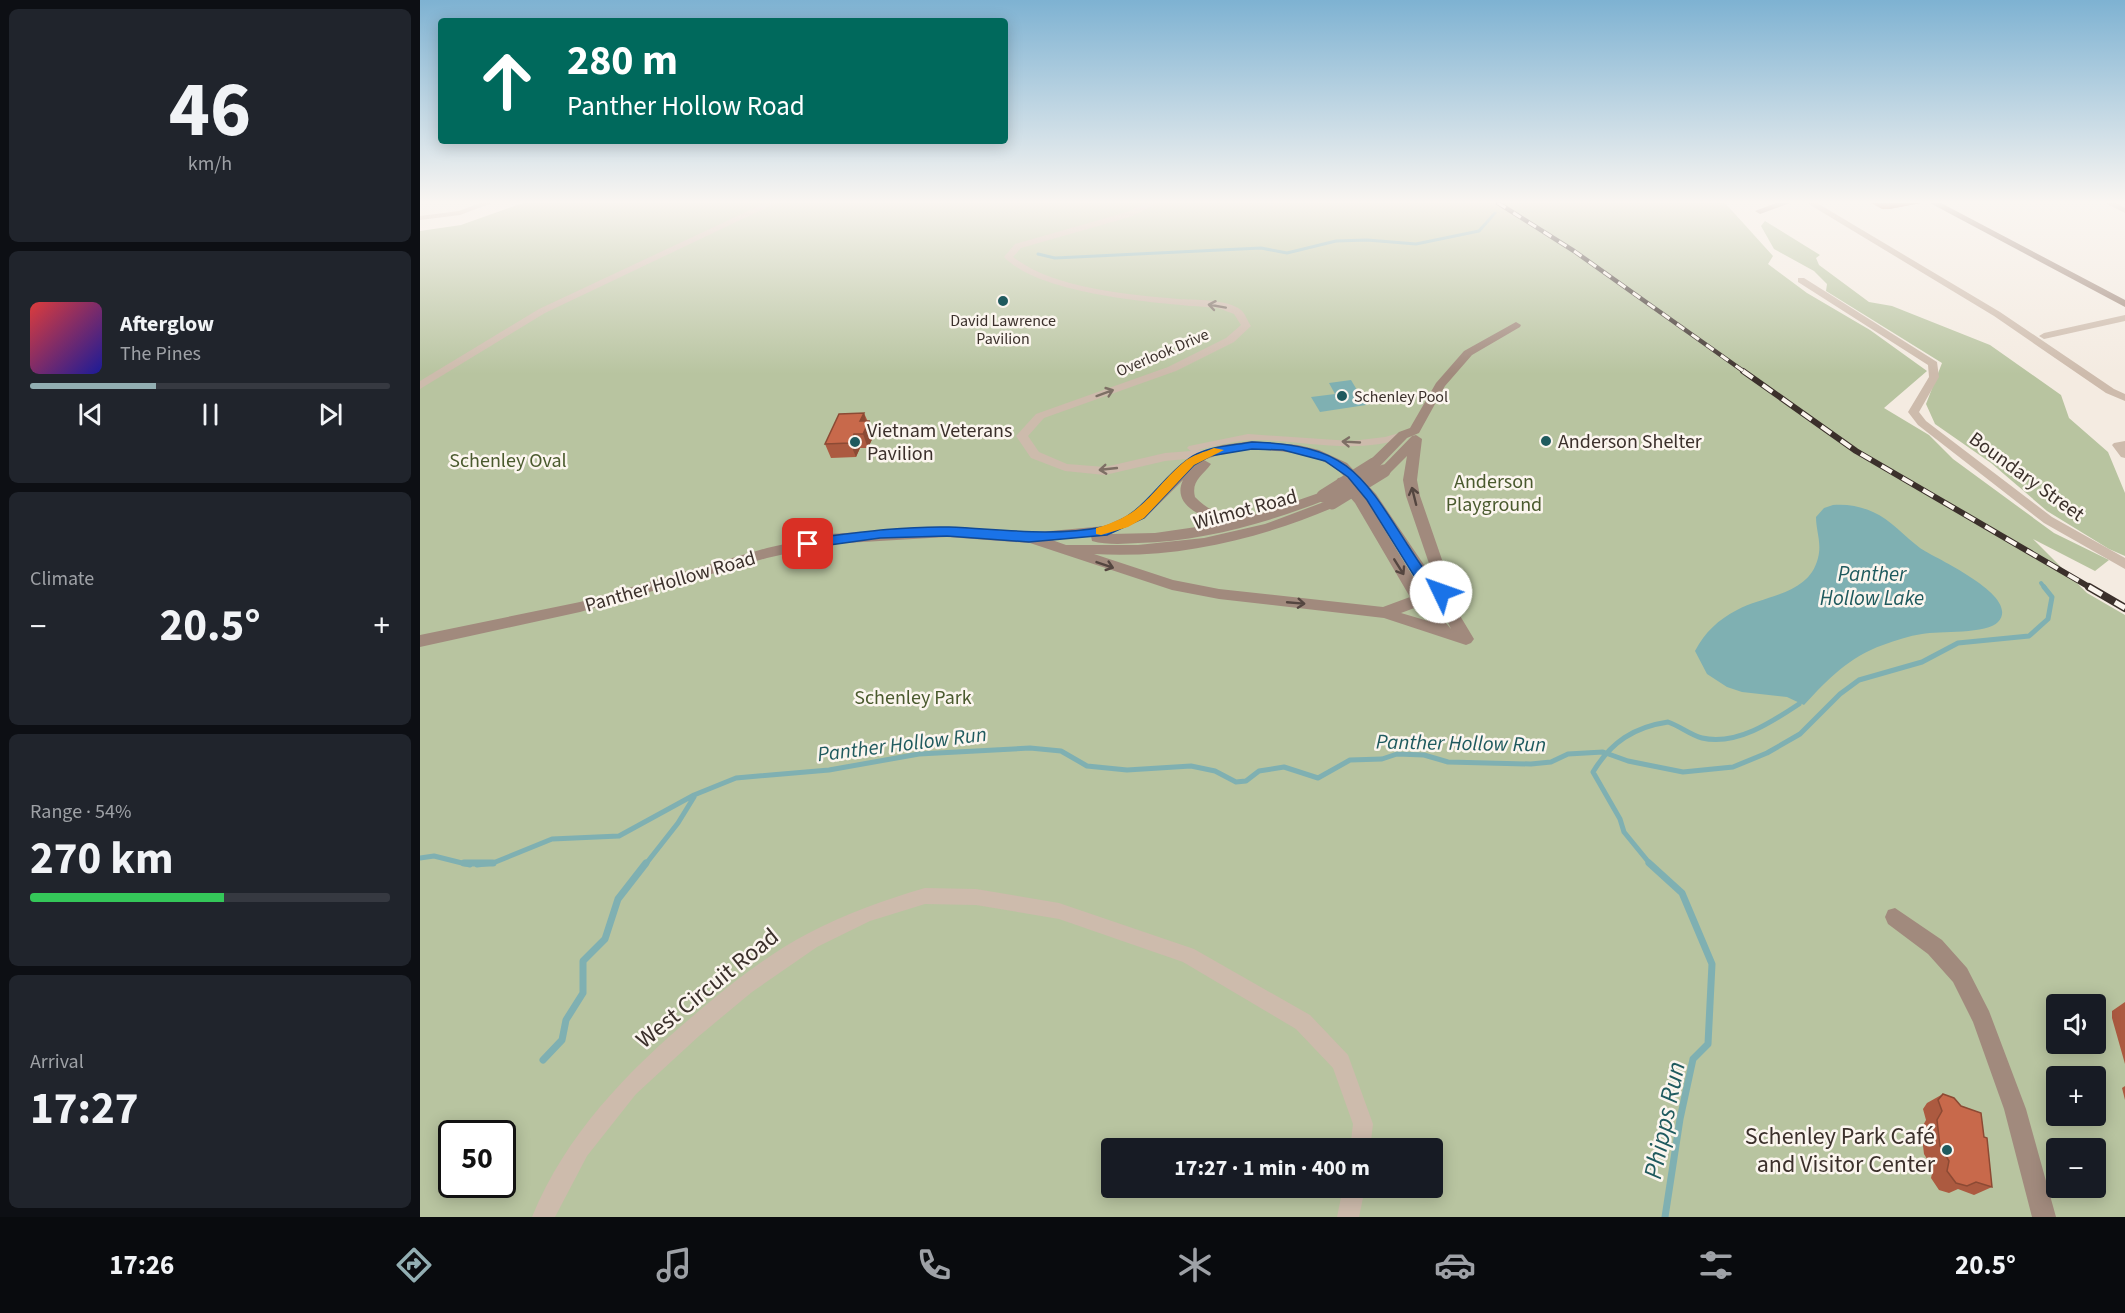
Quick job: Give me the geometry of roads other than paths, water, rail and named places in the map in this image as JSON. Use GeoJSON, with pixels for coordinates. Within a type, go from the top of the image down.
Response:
{"type":"FeatureCollection","features":[{"type":"Feature","properties":{"kind":"main road"},"geometry":{"type":"LineString","coordinates":[[2042,260],[2125,303]]}},
{"type":"Feature","properties":{"kind":"main road","name":"Wilmot Road"},"geometry":{"type":"LineString","coordinates":[[1056,540],[1129,550],[1198,544],[1262,530],[1327,500],[1379,468],[1411,435],[1440,385],[1457,365],[1485,341],[1516,325]]}},
{"type":"Feature","properties":{"kind":"main road"},"geometry":{"type":"LineString","coordinates":[[1056,540],[1172,585],[1219,594],[1384,613],[1466,639],[1451,617],[1441,592],[1442,580],[1413,496],[1410,480],[1411,435]]}},
{"type":"Feature","properties":{"kind":"main road"},"geometry":{"type":"LineString","coordinates":[[1056,540],[1107,530],[1124,524],[1151,505],[1190,463],[1207,453],[1245,446],[1284,446],[1315,453],[1342,466],[1371,497],[1426,583],[1441,592]]}},
{"type":"Feature","properties":{"kind":"main road"},"geometry":{"type":"LineString","coordinates":[[1252,521],[1227,522],[1201,513],[1188,496],[1186,486],[1191,476],[1216,459],[1243,453],[1289,455],[1316,463],[1337,474],[1353,490],[1419,599],[1443,630]]}},
{"type":"Feature","properties":{"kind":"main road","name":"Wilmot Road"},"geometry":{"type":"LineString","coordinates":[[1056,540],[1168,537],[1252,521],[1327,500]]}},
{"type":"Feature","properties":{"kind":"main road","name":"Panther Hollow Road"},"geometry":{"type":"LineString","coordinates":[[420,640],[580,607],[767,553],[829,539],[947,532],[1056,540]]}},
{"type":"Feature","properties":{"kind":"main road"},"geometry":{"type":"LineString","coordinates":[[1384,613],[1441,592]]}},
{"type":"Feature","properties":{"kind":"main road"},"geometry":{"type":"LineString","coordinates":[[1895,917],[1935,947],[1948,961],[1960,975],[1982,1018],[2015,1109],[2044,1217]]}},
{"type":"Feature","properties":{"kind":"street"},"geometry":{"type":"LineString","coordinates":[[420,386],[542,311],[651,260]]}},
{"type":"Feature","properties":{"kind":"street","name":"Overlook Drive"},"geometry":{"type":"LineString","coordinates":[[1010,260],[1015,265],[1040,276],[1098,291],[1219,304],[1238,312],[1246,326],[1230,340],[1172,369],[1040,416],[1022,436],[1035,455],[1065,467],[1105,471],[1241,438],[1366,443],[1390,441],[1411,435]]}},
{"type":"Feature","properties":{"kind":"street"},"geometry":{"type":"LineString","coordinates":[[1906,260],[1997,314],[2110,391],[2122,396]]}},
{"type":"Feature","properties":{"kind":"street"},"geometry":{"type":"LineString","coordinates":[[1915,260],[2044,336],[2120,390],[2122,396]]}},
{"type":"Feature","properties":{"kind":"street","name":"Boundary Street"},"geometry":{"type":"LineString","coordinates":[[1801,280],[1933,364],[1934,377],[1913,412],[1922,423],[2048,520],[2125,564]]}},
{"type":"Feature","properties":{"kind":"street"},"geometry":{"type":"LineString","coordinates":[[2044,336],[2125,318]]}},
{"type":"Feature","properties":{"kind":"street"},"geometry":{"type":"LineString","coordinates":[[2125,444],[2118,445],[2125,454]]}},
{"type":"Feature","properties":{"kind":"street","name":"Overlook Drive"},"geometry":{"type":"LineString","coordinates":[[1165,457],[1207,453]]}},
{"type":"Feature","properties":{"kind":"street","name":"West Circuit Road"},"geometry":{"type":"LineString","coordinates":[[543,1217],[580,1149],[594,1131],[629,1087],[692,1029],[745,985],[811,941],[867,914],[925,896],[976,897],[1059,912],[1188,955],[1303,1022],[1341,1062],[1363,1124],[1361,1138]]}},
{"type":"Feature","properties":{"kind":"street"},"geometry":{"type":"LineString","coordinates":[[1348,1217],[1352,1198]]}},
{"type":"Feature","properties":{"kind":"water","name":"Schenley Pool"},"geometry":{"type":"Polygon","coordinates":[[[1351,380],[1366,405],[1320,412],[1311,397],[1335,394],[1329,383],[1351,380]]]}},
{"type":"Feature","properties":{"kind":"water","name":"Panther Hollow Lake"},"geometry":{"type":"Polygon","coordinates":[[[1833,505],[1858,507],[1880,515],[1920,548],[1974,579],[1998,601],[2002,612],[1998,622],[1984,629],[1912,636],[1871,650],[1849,662],[1804,705],[1787,697],[1742,692],[1727,687],[1707,674],[1695,651],[1703,638],[1718,622],[1730,614],[1785,592],[1805,580],[1813,570],[1819,553],[1816,517],[1824,508],[1833,505]]]}},
{"type":"Feature","properties":{"kind":"waterway"},"geometry":{"type":"LineString","coordinates":[[2041,583],[2045,588]]}},
{"type":"Feature","properties":{"kind":"waterway"},"geometry":{"type":"LineString","coordinates":[[1607,753],[1628,761],[1683,772],[1733,767],[1767,753],[1800,734],[1840,694],[1859,680],[1922,662],[1958,643],[2029,636],[2048,619],[2052,597],[2044,587]]}},
{"type":"Feature","properties":{"kind":"waterway","name":"Phipps Run"},"geometry":{"type":"LineString","coordinates":[[1607,753],[1634,732],[1668,722],[1702,738],[1715,740],[1741,736],[1765,725],[1799,704]]}},
{"type":"Feature","properties":{"kind":"waterway","name":"Panther Hollow Run"},"geometry":{"type":"LineString","coordinates":[[493,863],[552,839],[619,836],[694,795],[736,778],[829,770],[919,754],[1030,748],[1061,751],[1087,766],[1127,770],[1191,766],[1215,771],[1236,782],[1246,781],[1259,771],[1284,767],[1318,778],[1350,760],[1382,759],[1397,754],[1424,755],[1448,762],[1531,764],[1551,762],[1568,754],[1607,753]]}},
{"type":"Feature","properties":{"kind":"waterway","name":"Phipps Run"},"geometry":{"type":"LineString","coordinates":[[1607,753],[1593,772],[1620,819],[1624,832],[1650,864]]}},
{"type":"Feature","properties":{"kind":"waterway"},"geometry":{"type":"LineString","coordinates":[[645,865],[678,823],[694,797]]}},
{"type":"Feature","properties":{"kind":"waterway","name":"Panther Hollow Run"},"geometry":{"type":"LineString","coordinates":[[420,858],[434,856],[470,865]]}},
{"type":"Feature","properties":{"kind":"waterway","name":"Panther Hollow Run"},"geometry":{"type":"LineString","coordinates":[[464,863],[493,863]]}},
{"type":"Feature","properties":{"kind":"waterway","name":"Panther Hollow Run"},"geometry":{"type":"LineString","coordinates":[[477,865],[493,863]]}},
{"type":"Feature","properties":{"kind":"waterway"},"geometry":{"type":"LineString","coordinates":[[543,1060],[562,1040],[566,1020],[583,993],[583,961],[605,939],[618,899],[646,863]]}},
{"type":"Feature","properties":{"kind":"waterway","name":"Phipps Run"},"geometry":{"type":"LineString","coordinates":[[1650,864],[1682,893],[1712,964],[1708,1044],[1693,1059],[1680,1119],[1665,1217]]}},
{"type":"Feature","properties":{"kind":"railway"},"geometry":{"type":"LineString","coordinates":[[1586,260],[1746,373]]}},
{"type":"Feature","properties":{"kind":"railway"},"geometry":{"type":"LineString","coordinates":[[1743,371],[1856,451],[2091,588]]}},
{"type":"Feature","properties":{"kind":"railway"},"geometry":{"type":"LineString","coordinates":[[2089,587],[2125,608]]}},
{"type":"Feature","properties":{"kind":"place","name":"David Lawrence Pavilion"},"geometry":{"type":"Point","coordinates":[1003,301]}},
{"type":"Feature","properties":{"kind":"place","name":"Schenley Pool"},"geometry":{"type":"Point","coordinates":[1342,396]}},
{"type":"Feature","properties":{"kind":"place","name":"Anderson Shelter"},"geometry":{"type":"Point","coordinates":[1546,441]}},
{"type":"Feature","properties":{"kind":"place","name":"Vietnam Veterans Pavilion"},"geometry":{"type":"Point","coordinates":[855,442]}},
{"type":"Feature","properties":{"kind":"place","name":"Schenley Park Café and Visitor Center"},"geometry":{"type":"Point","coordinates":[1947,1150]}},
{"type":"Feature","properties":{"kind":"park label","name":"Schenley Oval"},"geometry":{"type":"Point","coordinates":[508,460]}},
{"type":"Feature","properties":{"kind":"park label","name":"Anderson Playground"},"geometry":{"type":"Point","coordinates":[1494,492]}},
{"type":"Feature","properties":{"kind":"park label","name":"Schenley Park"},"geometry":{"type":"Point","coordinates":[913,697]}}]}
